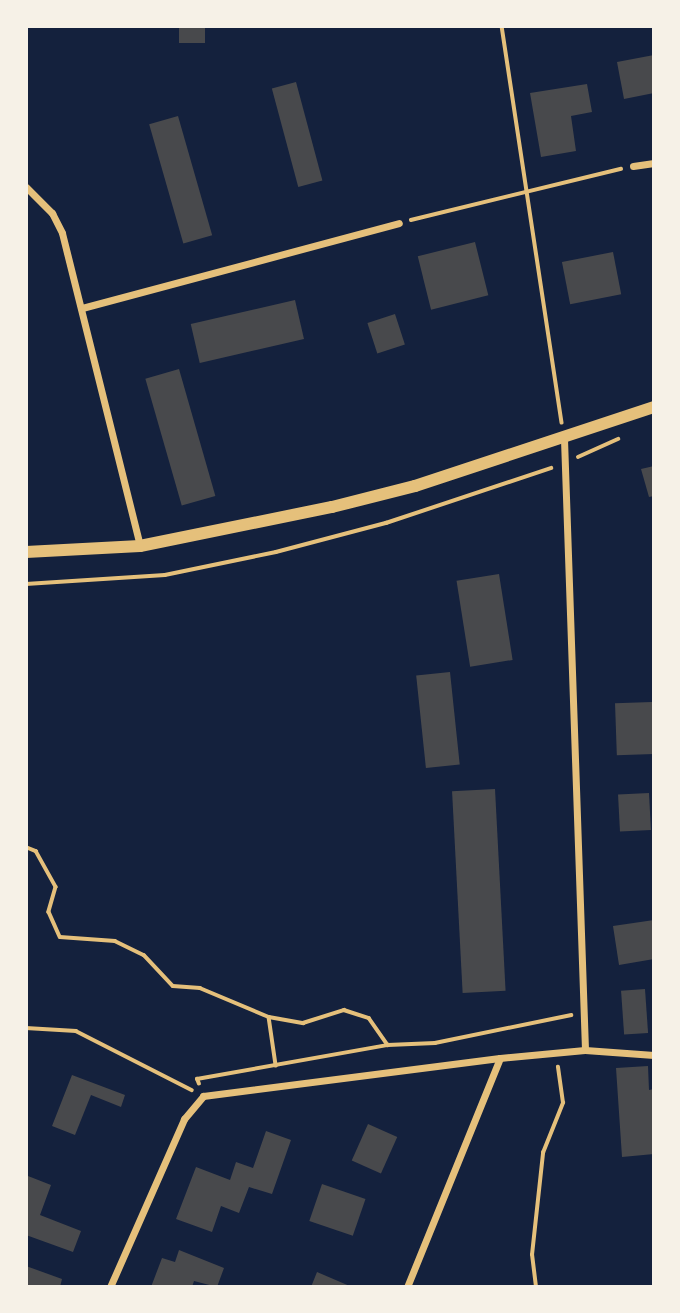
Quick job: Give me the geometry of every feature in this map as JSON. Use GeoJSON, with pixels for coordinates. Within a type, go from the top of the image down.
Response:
{"type":"FeatureCollection","features":[{"type":"Feature","properties":{"kind":"street"},"geometry":{"type":"LineString","coordinates":[[633,166],[654,163]]}},
{"type":"Feature","properties":{"kind":"street"},"geometry":{"type":"LineString","coordinates":[[26,187],[52,213],[62,233],[140,546]]}},
{"type":"Feature","properties":{"kind":"street"},"geometry":{"type":"LineString","coordinates":[[82,308],[399,223]]}},
{"type":"Feature","properties":{"kind":"street"},"geometry":{"type":"LineString","coordinates":[[26,552],[140,546],[379,495],[564,439],[654,407]]}},
{"type":"Feature","properties":{"kind":"street"},"geometry":{"type":"LineString","coordinates":[[564,439],[585,1050]]}},
{"type":"Feature","properties":{"kind":"street"},"geometry":{"type":"LineString","coordinates":[[110,1287],[184,1118],[202,1096],[500,1058],[585,1050],[654,1055]]}},
{"type":"Feature","properties":{"kind":"street"},"geometry":{"type":"LineString","coordinates":[[407,1287],[500,1058]]}},
{"type":"Feature","properties":{"kind":"path"},"geometry":{"type":"LineString","coordinates":[[502,26],[530,191],[564,439]]}},
{"type":"Feature","properties":{"kind":"path"},"geometry":{"type":"LineString","coordinates":[[399,223],[633,166]]}},
{"type":"Feature","properties":{"kind":"path"},"geometry":{"type":"LineString","coordinates":[[26,584],[165,575],[276,552],[386,523],[565,463],[628,434]]}},
{"type":"Feature","properties":{"kind":"path"},"geometry":{"type":"LineString","coordinates":[[26,847],[36,851],[56,887],[49,912],[60,937],[116,941],[144,955],[173,986],[200,988],[269,1017],[303,1023],[344,1010],[369,1017],[388,1045]]}},
{"type":"Feature","properties":{"kind":"path"},"geometry":{"type":"LineString","coordinates":[[202,1096],[197,1079],[388,1045],[435,1043],[583,1012]]}},
{"type":"Feature","properties":{"kind":"path"},"geometry":{"type":"LineString","coordinates":[[269,1017],[275,1065]]}},
{"type":"Feature","properties":{"kind":"path"},"geometry":{"type":"LineString","coordinates":[[26,1028],[76,1031],[202,1096]]}},
{"type":"Feature","properties":{"kind":"path"},"geometry":{"type":"LineString","coordinates":[[536,1287],[532,1255],[544,1153],[563,1103],[556,1054]]}},
{"type":"Feature","properties":{"kind":"building"},"geometry":{"type":"Polygon","coordinates":[[[179,26],[205,26],[205,43],[179,43],[179,26]]]}},
{"type":"Feature","properties":{"kind":"building"},"geometry":{"type":"Polygon","coordinates":[[[654,55],[654,93],[624,99],[617,62],[654,55]]]}},
{"type":"Feature","properties":{"kind":"building"},"geometry":{"type":"Polygon","coordinates":[[[296,82],[322,181],[298,187],[272,88],[296,82]]]}},
{"type":"Feature","properties":{"kind":"building"},"geometry":{"type":"Polygon","coordinates":[[[587,84],[592,112],[571,116],[576,151],[541,157],[530,93],[587,84]]]}},
{"type":"Feature","properties":{"kind":"building"},"geometry":{"type":"Polygon","coordinates":[[[178,116],[212,235],[183,243],[149,124],[178,116]]]}},
{"type":"Feature","properties":{"kind":"building"},"geometry":{"type":"Polygon","coordinates":[[[475,242],[488,295],[431,310],[418,256],[475,242]]]}},
{"type":"Feature","properties":{"kind":"building"},"geometry":{"type":"Polygon","coordinates":[[[613,252],[621,294],[570,304],[562,262],[613,252]]]}},
{"type":"Feature","properties":{"kind":"building"},"geometry":{"type":"Polygon","coordinates":[[[295,300],[304,339],[200,363],[191,324],[295,300]]]}},
{"type":"Feature","properties":{"kind":"building"},"geometry":{"type":"Polygon","coordinates":[[[395,314],[405,344],[377,353],[367,323],[395,314]]]}},
{"type":"Feature","properties":{"kind":"building"},"geometry":{"type":"Polygon","coordinates":[[[179,369],[215,496],[182,506],[145,379],[179,369]]]}},
{"type":"Feature","properties":{"kind":"building"},"geometry":{"type":"Polygon","coordinates":[[[654,466],[654,496],[649,497],[641,469],[654,466]]]}},
{"type":"Feature","properties":{"kind":"building"},"geometry":{"type":"Polygon","coordinates":[[[499,574],[513,660],[470,667],[457,581],[499,574]]]}},
{"type":"Feature","properties":{"kind":"building"},"geometry":{"type":"Polygon","coordinates":[[[450,672],[460,764],[426,768],[416,676],[450,672]]]}},
{"type":"Feature","properties":{"kind":"building"},"geometry":{"type":"Polygon","coordinates":[[[652,702],[654,754],[617,755],[615,703],[652,702]]]}},
{"type":"Feature","properties":{"kind":"building"},"geometry":{"type":"Polygon","coordinates":[[[495,789],[506,991],[463,993],[452,791],[495,789]]]}},
{"type":"Feature","properties":{"kind":"building"},"geometry":{"type":"Polygon","coordinates":[[[649,793],[651,830],[620,832],[618,795],[649,793]]]}},
{"type":"Feature","properties":{"kind":"building"},"geometry":{"type":"Polygon","coordinates":[[[654,920],[654,959],[619,965],[613,926],[654,920]]]}},
{"type":"Feature","properties":{"kind":"building"},"geometry":{"type":"Polygon","coordinates":[[[645,989],[648,1033],[624,1035],[621,991],[645,989]]]}},
{"type":"Feature","properties":{"kind":"building"},"geometry":{"type":"Polygon","coordinates":[[[648,1066],[649,1090],[654,1089],[654,1154],[622,1157],[616,1068],[648,1066]]]}},
{"type":"Feature","properties":{"kind":"building"},"geometry":{"type":"Polygon","coordinates":[[[72,1075],[125,1095],[121,1107],[91,1095],[75,1135],[52,1126],[72,1075]]]}},
{"type":"Feature","properties":{"kind":"building"},"geometry":{"type":"Polygon","coordinates":[[[368,1124],[397,1137],[381,1174],[352,1161],[368,1124]]]}},
{"type":"Feature","properties":{"kind":"building"},"geometry":{"type":"Polygon","coordinates":[[[266,1131],[291,1140],[272,1194],[249,1187],[239,1213],[221,1206],[212,1232],[176,1219],[196,1167],[230,1180],[236,1162],[253,1168],[266,1131]]]}},
{"type":"Feature","properties":{"kind":"building"},"geometry":{"type":"Polygon","coordinates":[[[28,1176],[51,1185],[40,1215],[81,1231],[73,1252],[26,1235],[28,1176]]]}},
{"type":"Feature","properties":{"kind":"building"},"geometry":{"type":"Polygon","coordinates":[[[322,1184],[365,1199],[353,1236],[309,1221],[322,1184]]]}},
{"type":"Feature","properties":{"kind":"building"},"geometry":{"type":"Polygon","coordinates":[[[179,1250],[224,1268],[217,1287],[194,1281],[192,1287],[151,1287],[162,1258],[175,1262],[179,1250]]]}},
{"type":"Feature","properties":{"kind":"building"},"geometry":{"type":"Polygon","coordinates":[[[26,1266],[62,1279],[60,1287],[26,1287],[26,1266]]]}},
{"type":"Feature","properties":{"kind":"building"},"geometry":{"type":"Polygon","coordinates":[[[317,1272],[352,1287],[311,1287],[317,1272]]]}}]}
